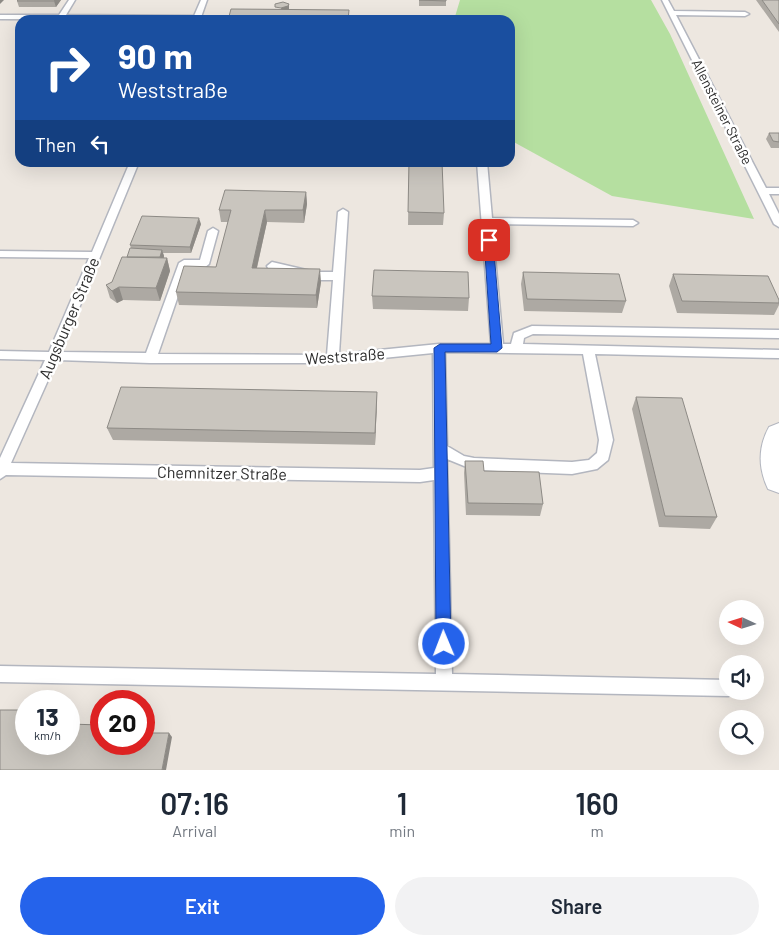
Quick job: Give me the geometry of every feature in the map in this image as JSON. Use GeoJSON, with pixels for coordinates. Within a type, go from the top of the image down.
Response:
{"type":"FeatureCollection","features":[{"type":"Feature","properties":{"kind":"street"},"geometry":{"type":"LineString","coordinates":[[779,435],[774,452],[779,480]]}},
{"type":"Feature","properties":{"kind":"lane"},"geometry":{"type":"LineString","coordinates":[[62,15],[72,0]]}},
{"type":"Feature","properties":{"kind":"lane"},"geometry":{"type":"LineString","coordinates":[[198,15],[204,0]]}},
{"type":"Feature","properties":{"kind":"lane","name":"Allensteiner Straße"},"geometry":{"type":"LineString","coordinates":[[665,0],[778,221]]}},
{"type":"Feature","properties":{"kind":"lane"},"geometry":{"type":"LineString","coordinates":[[671,13],[745,14]]}},
{"type":"Feature","properties":{"kind":"lane"},"geometry":{"type":"LineString","coordinates":[[0,17],[15,17]]}},
{"type":"Feature","properties":{"kind":"lane","name":"Augsburger Straße"},"geometry":{"type":"LineString","coordinates":[[1,471],[53,356],[133,167]]}},
{"type":"Feature","properties":{"kind":"lane"},"geometry":{"type":"LineString","coordinates":[[482,167],[497,348]]}},
{"type":"Feature","properties":{"kind":"lane"},"geometry":{"type":"LineString","coordinates":[[762,191],[779,191]]}},
{"type":"Feature","properties":{"kind":"lane"},"geometry":{"type":"LineString","coordinates":[[333,359],[343,212]]}},
{"type":"Feature","properties":{"kind":"lane"},"geometry":{"type":"LineString","coordinates":[[487,221],[633,223]]}},
{"type":"Feature","properties":{"kind":"lane"},"geometry":{"type":"LineString","coordinates":[[150,359],[184,263],[204,264],[213,232]]}},
{"type":"Feature","properties":{"kind":"lane"},"geometry":{"type":"LineString","coordinates":[[0,254],[96,255]]}},
{"type":"Feature","properties":{"kind":"lane"},"geometry":{"type":"LineString","coordinates":[[272,266],[315,276],[339,276]]}},
{"type":"Feature","properties":{"kind":"lane"},"geometry":{"type":"LineString","coordinates":[[517,348],[518,336],[532,330],[779,334]]}},
{"type":"Feature","properties":{"kind":"lane"},"geometry":{"type":"LineString","coordinates":[[440,348],[444,682]]}},
{"type":"Feature","properties":{"kind":"lane","name":"Weststraße"},"geometry":{"type":"LineString","coordinates":[[0,355],[150,359],[333,359],[440,348],[779,354]]}},
{"type":"Feature","properties":{"kind":"lane"},"geometry":{"type":"LineString","coordinates":[[441,450],[460,460],[474,464],[572,468],[592,465],[603,456],[606,440],[588,350]]}},
{"type":"Feature","properties":{"kind":"lane","name":"Chemnitzer Straße"},"geometry":{"type":"LineString","coordinates":[[1,471],[420,476],[441,473]]}},
{"type":"Feature","properties":{"kind":"lane"},"geometry":{"type":"LineString","coordinates":[[0,674],[719,688]]}},
{"type":"Feature","properties":{"kind":"green space"},"geometry":{"type":"Polygon","coordinates":[[[460,0],[651,0],[670,34],[754,219],[612,196],[515,143],[515,15],[456,15],[460,0]]]}},
{"type":"Feature","properties":{"kind":"building"},"geometry":{"type":"Polygon","coordinates":[[[18,0],[55,0],[17,1],[18,0]]]}},
{"type":"Feature","properties":{"kind":"building"},"geometry":{"type":"Polygon","coordinates":[[[762,0],[779,0],[779,24],[762,0]]]}},
{"type":"Feature","properties":{"kind":"building"},"geometry":{"type":"Polygon","coordinates":[[[283,2],[289,4],[288,6],[275,7],[275,4],[283,2]]]}},
{"type":"Feature","properties":{"kind":"building"},"geometry":{"type":"Polygon","coordinates":[[[231,9],[349,10],[348,15],[229,15],[231,9]]]}},
{"type":"Feature","properties":{"kind":"building"},"geometry":{"type":"Polygon","coordinates":[[[769,133],[779,133],[779,142],[773,141],[769,133]]]}},
{"type":"Feature","properties":{"kind":"building"},"geometry":{"type":"Polygon","coordinates":[[[409,167],[442,167],[444,213],[408,212],[409,167]]]}},
{"type":"Feature","properties":{"kind":"building"},"geometry":{"type":"Polygon","coordinates":[[[225,190],[306,192],[303,210],[265,210],[252,268],[320,269],[316,295],[176,292],[184,266],[216,267],[231,210],[219,210],[225,190]]]}},
{"type":"Feature","properties":{"kind":"building"},"geometry":{"type":"Polygon","coordinates":[[[142,216],[199,218],[190,247],[130,245],[142,216]]]}},
{"type":"Feature","properties":{"kind":"building"},"geometry":{"type":"Polygon","coordinates":[[[130,248],[162,250],[160,257],[127,257],[130,248]]]}},
{"type":"Feature","properties":{"kind":"building"},"geometry":{"type":"Polygon","coordinates":[[[122,257],[167,258],[156,288],[119,287],[112,291],[106,285],[112,282],[122,257]]]}},
{"type":"Feature","properties":{"kind":"building"},"geometry":{"type":"Polygon","coordinates":[[[374,270],[468,272],[469,298],[372,296],[374,270]]]}},
{"type":"Feature","properties":{"kind":"building"},"geometry":{"type":"Polygon","coordinates":[[[523,272],[619,274],[626,301],[527,299],[523,272]]]}},
{"type":"Feature","properties":{"kind":"building"},"geometry":{"type":"Polygon","coordinates":[[[673,274],[768,276],[779,303],[682,301],[673,274]]]}},
{"type":"Feature","properties":{"kind":"building"},"geometry":{"type":"Polygon","coordinates":[[[121,387],[377,392],[375,433],[107,428],[121,387]]]}},
{"type":"Feature","properties":{"kind":"building"},"geometry":{"type":"Polygon","coordinates":[[[636,397],[682,398],[717,517],[665,516],[636,397]]]}},
{"type":"Feature","properties":{"kind":"building"},"geometry":{"type":"Polygon","coordinates":[[[465,461],[483,461],[484,471],[539,472],[543,504],[468,503],[465,461]]]}},
{"type":"Feature","properties":{"kind":"building"},"geometry":{"type":"Polygon","coordinates":[[[0,710],[15,710],[15,755],[80,755],[80,724],[90,725],[90,755],[155,755],[155,733],[169,733],[162,770],[0,770],[0,710]]]}},
{"type":"Feature","properties":{"kind":"route"},"geometry":{"type":"LineString","coordinates":[[444,644],[440,348],[497,348],[489,240]]}}]}
